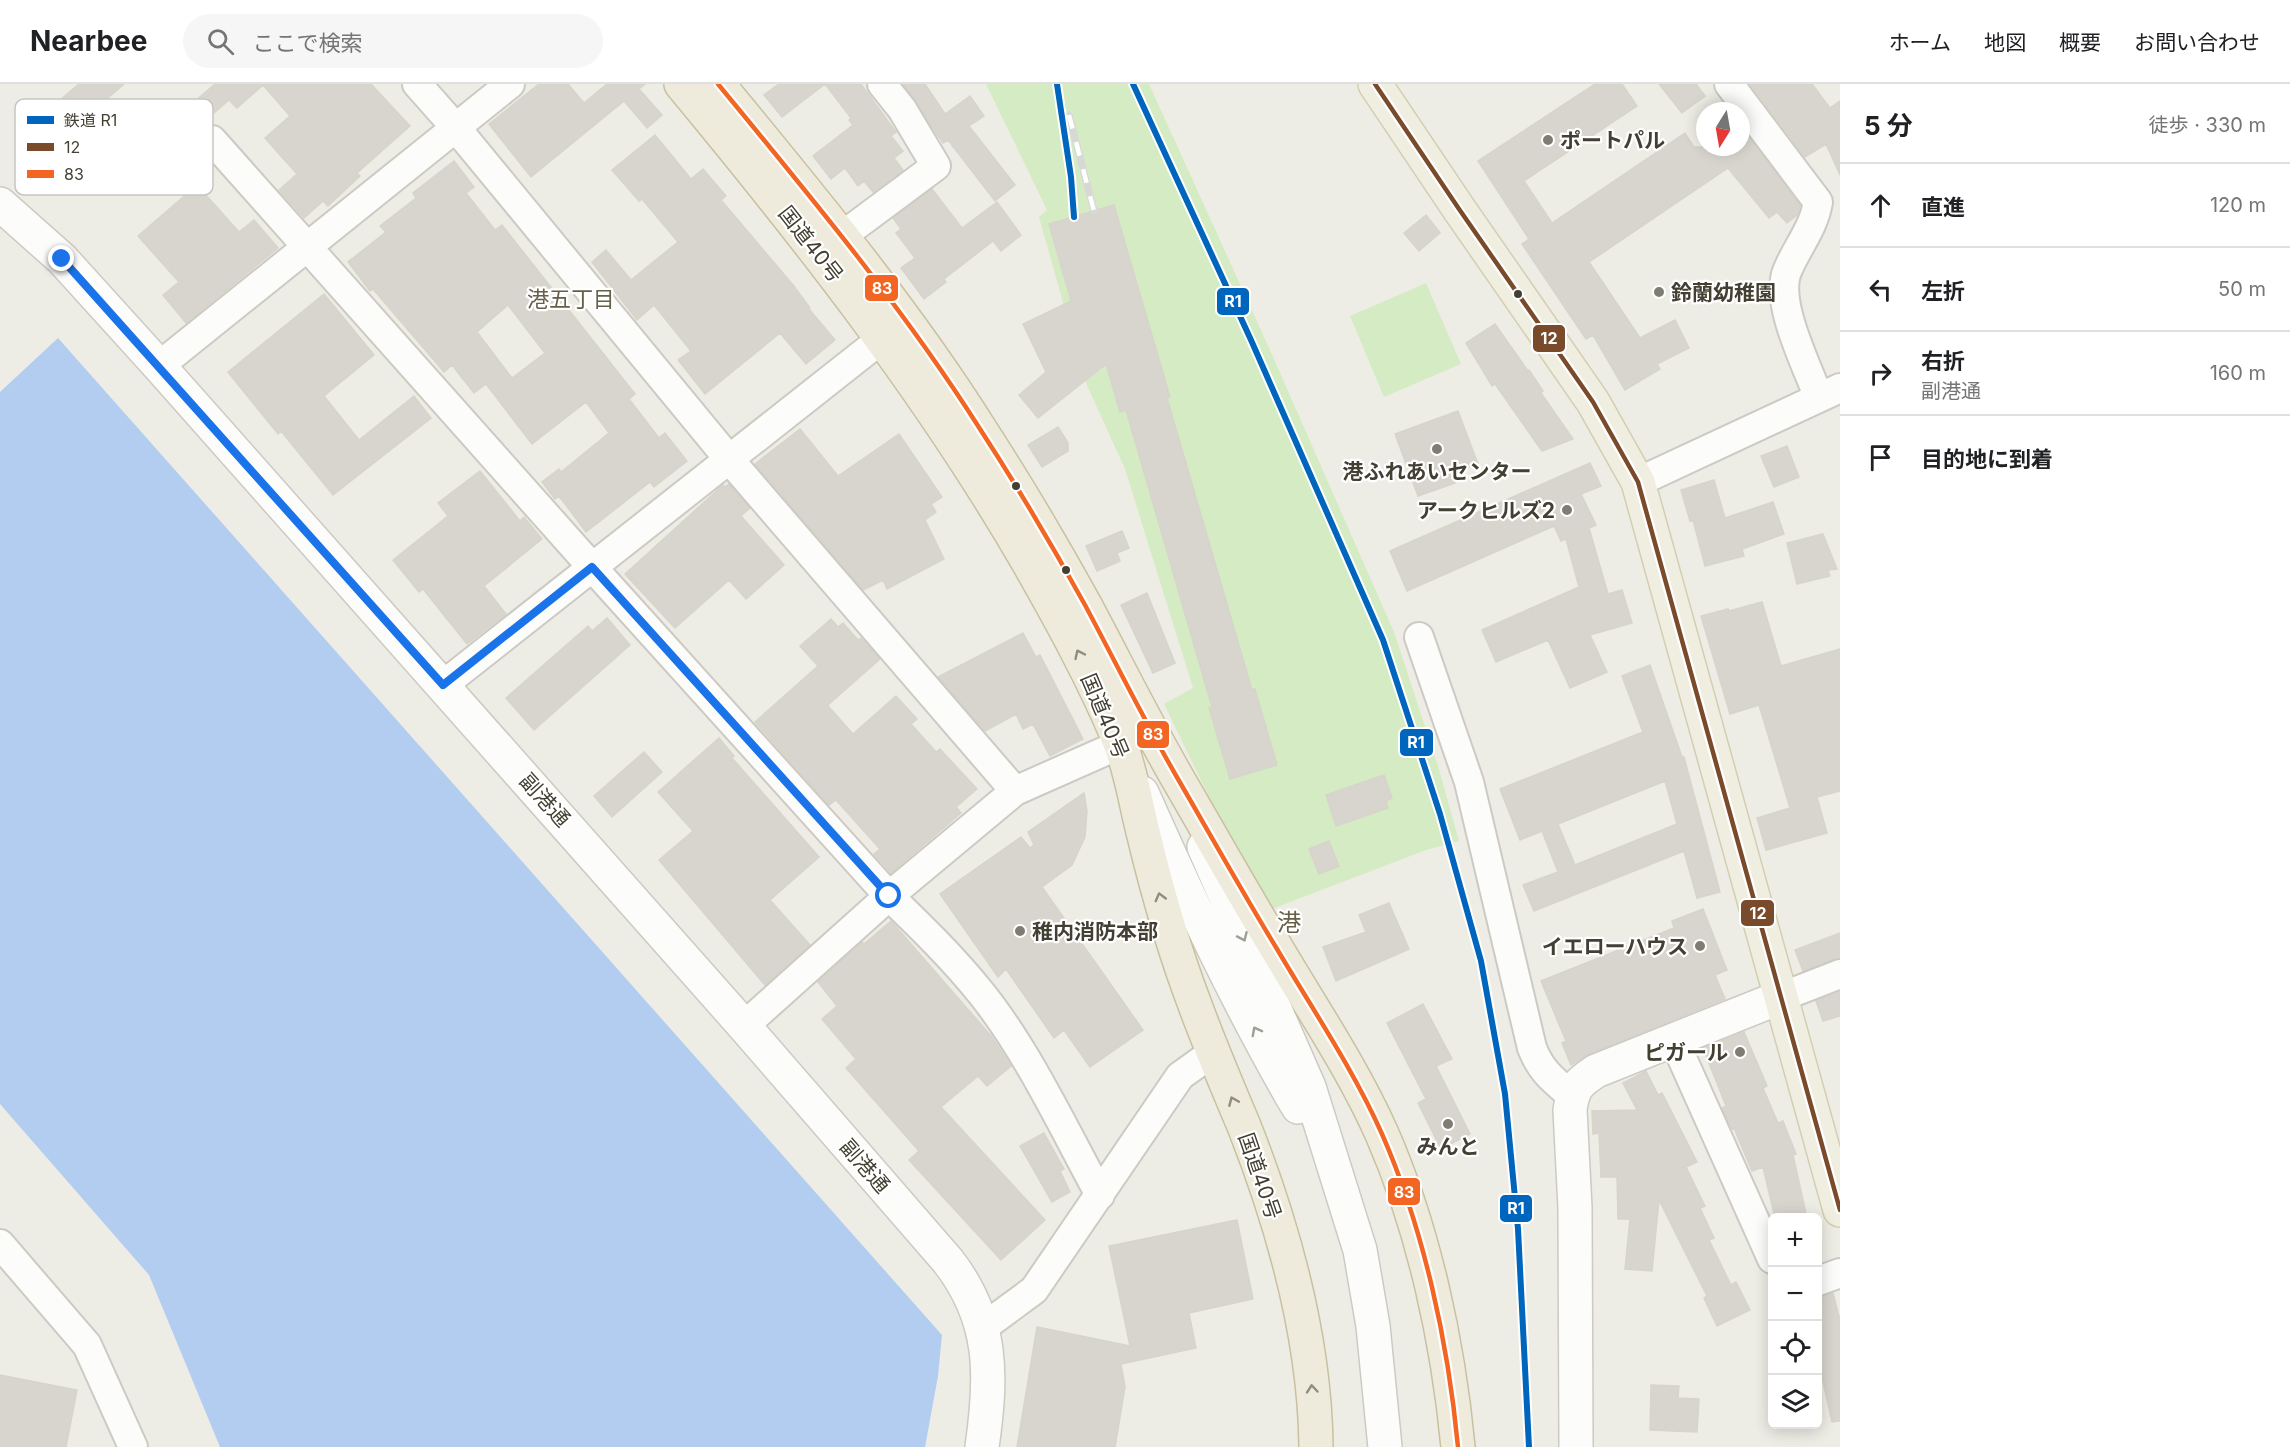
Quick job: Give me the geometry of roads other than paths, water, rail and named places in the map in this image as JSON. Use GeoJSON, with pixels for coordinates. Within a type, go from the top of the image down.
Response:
{"type":"FeatureCollection","features":[{"type":"Feature","properties":{"kind":"highway","name":"国道40号"},"geometry":{"type":"LineString","coordinates":[[681,84],[758,177],[978,425],[1083,602],[1161,748],[1276,949],[1327,1029],[1382,1134],[1421,1237],[1445,1357],[1458,1447]]}},
{"type":"Feature","properties":{"kind":"highway","name":"国道40号"},"geometry":{"type":"LineString","coordinates":[[718,84],[842,236],[1070,635],[1120,744],[1176,954],[1212,1053],[1244,1127],[1279,1228],[1310,1360],[1316,1447]]}},
{"type":"Feature","properties":{"kind":"main road"},"geometry":{"type":"LineString","coordinates":[[1375,84],[1593,402],[1638,482],[1840,1210]]}},
{"type":"Feature","properties":{"kind":"street"},"geometry":{"type":"LineString","coordinates":[[417,84],[456,128],[728,458],[1015,791]]}},
{"type":"Feature","properties":{"kind":"street"},"geometry":{"type":"LineString","coordinates":[[159,366],[510,84]]}},
{"type":"Feature","properties":{"kind":"street"},"geometry":{"type":"LineString","coordinates":[[842,236],[936,166],[902,109],[882,84]]}},
{"type":"Feature","properties":{"kind":"street"},"geometry":{"type":"LineString","coordinates":[[1638,482],[1829,393],[1785,308],[1783,291],[1783,280],[1816,218],[1818,202],[1729,84]]}},
{"type":"Feature","properties":{"kind":"street"},"geometry":{"type":"LineString","coordinates":[[213,141],[592,567],[889,896],[934,940],[982,993],[1025,1058],[1100,1195]]}},
{"type":"Feature","properties":{"kind":"street","name":"副港通"},"geometry":{"type":"LineString","coordinates":[[0,204],[62,259],[159,366],[744,1026],[948,1261],[964,1282],[974,1302],[987,1351],[989,1388],[982,1447]]}},
{"type":"Feature","properties":{"kind":"street"},"geometry":{"type":"LineString","coordinates":[[443,685],[894,329]]}},
{"type":"Feature","properties":{"kind":"street"},"geometry":{"type":"LineString","coordinates":[[1419,637],[1469,782],[1532,1048],[1545,1073],[1572,1095]]}},
{"type":"Feature","properties":{"kind":"street"},"geometry":{"type":"LineString","coordinates":[[744,1026],[889,896],[1015,791],[1120,744],[1233,989],[1336,1174]]}},
{"type":"Feature","properties":{"kind":"street"},"geometry":{"type":"LineString","coordinates":[[1161,748],[1309,1087],[1362,1260],[1373,1326],[1385,1447]]}},
{"type":"Feature","properties":{"kind":"street"},"geometry":{"type":"LineString","coordinates":[[1576,1447],[1575,1208],[1570,1110],[1572,1095],[1578,1084],[1596,1071],[1673,1038],[1840,974]]}},
{"type":"Feature","properties":{"kind":"street"},"geometry":{"type":"LineString","coordinates":[[1673,1038],[1768,1248]]}},
{"type":"Feature","properties":{"kind":"street"},"geometry":{"type":"LineString","coordinates":[[981,1329],[1034,1290],[1180,1076],[1212,1053]]}},
{"type":"Feature","properties":{"kind":"street"},"geometry":{"type":"LineString","coordinates":[[0,1244],[87,1344],[132,1447]]}},
{"type":"Feature","properties":{"kind":"street"},"geometry":{"type":"LineString","coordinates":[[1822,1280],[1840,1273]]}},
{"type":"Feature","properties":{"kind":"water"},"geometry":{"type":"Polygon","coordinates":[[[58,338],[942,1335],[938,1376],[925,1447],[220,1447],[149,1275],[0,1104],[0,392],[58,338]]]}},
{"type":"Feature","properties":{"kind":"railway"},"geometry":{"type":"LineString","coordinates":[[1057,84],[1071,177],[1074,217]]}},
{"type":"Feature","properties":{"kind":"railway"},"geometry":{"type":"LineString","coordinates":[[1069,115],[1094,211]]}},
{"type":"Feature","properties":{"kind":"rail line","name":"R1"},"geometry":{"type":"LineString","coordinates":[[1057,84],[1071,177],[1074,217]]}},
{"type":"Feature","properties":{"kind":"rail line","name":"R1"},"geometry":{"type":"LineString","coordinates":[[1133,84],[1251,340],[1383,640],[1440,814],[1481,961],[1505,1094],[1518,1229],[1529,1447]]}},
{"type":"Feature","properties":{"kind":"place","name":"ポートパル"},"geometry":{"type":"Point","coordinates":[1548,140]}},
{"type":"Feature","properties":{"kind":"place","name":"鈴蘭幼稚園"},"geometry":{"type":"Point","coordinates":[1659,292]}},
{"type":"Feature","properties":{"kind":"place","name":"港ふれあいセンター"},"geometry":{"type":"Point","coordinates":[1437,449]}},
{"type":"Feature","properties":{"kind":"place","name":"アークヒルズ2"},"geometry":{"type":"Point","coordinates":[1567,510]}},
{"type":"Feature","properties":{"kind":"place","name":"稚内消防本部"},"geometry":{"type":"Point","coordinates":[1020,931]}},
{"type":"Feature","properties":{"kind":"place","name":"イエローハウス"},"geometry":{"type":"Point","coordinates":[1700,946]}},
{"type":"Feature","properties":{"kind":"place","name":"ピガール"},"geometry":{"type":"Point","coordinates":[1740,1052]}},
{"type":"Feature","properties":{"kind":"place","name":"みんと"},"geometry":{"type":"Point","coordinates":[1448,1124]}},
{"type":"Feature","properties":{"kind":"district","name":"港五丁目"},"geometry":{"type":"Point","coordinates":[571,299]}},
{"type":"Feature","properties":{"kind":"district","name":"港"},"geometry":{"type":"Point","coordinates":[1289,922]}}]}
